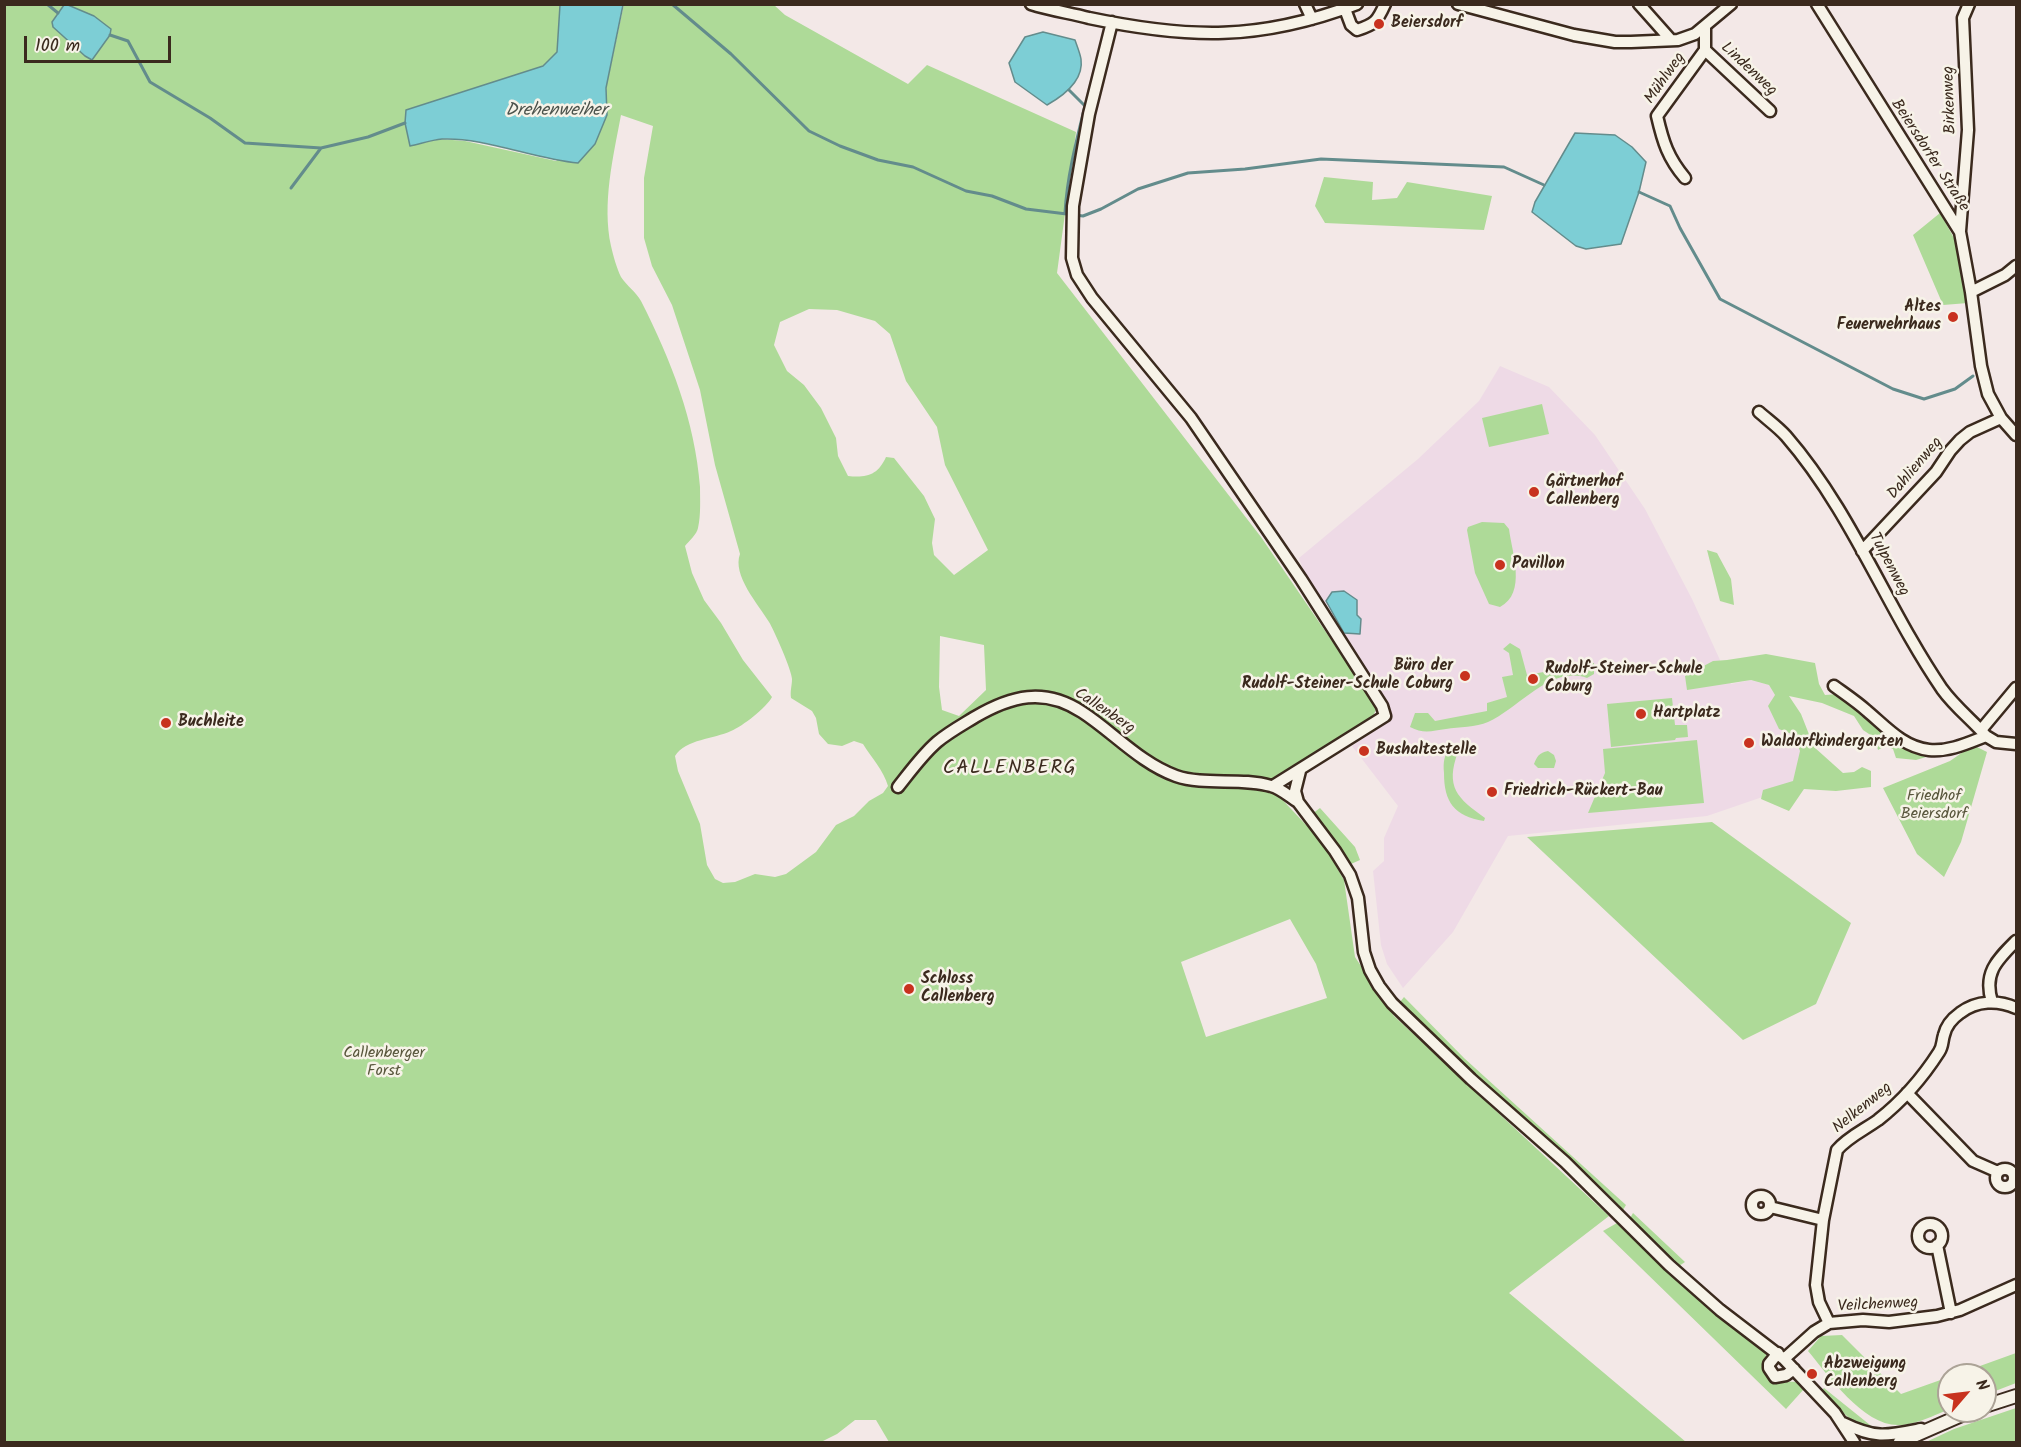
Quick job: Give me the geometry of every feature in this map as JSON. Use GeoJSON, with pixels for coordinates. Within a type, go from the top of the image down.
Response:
{"type":"FeatureCollection","features":[{"type":"Feature","properties":{"kind":"street"},"geometry":{"type":"LineString","coordinates":[[1305,4],[1312,19]]}},
{"type":"Feature","properties":{"kind":"street"},"geometry":{"type":"LineString","coordinates":[[1033,5],[1169,32],[1208,34],[1270,29],[1312,19],[1357,4]]}},
{"type":"Feature","properties":{"kind":"street"},"geometry":{"type":"LineString","coordinates":[[1345,9],[1351,25],[1357,30],[1372,25],[1384,4]]}},
{"type":"Feature","properties":{"kind":"street"},"geometry":{"type":"LineString","coordinates":[[1458,4],[1593,39],[1631,42],[1671,40],[1695,34],[1731,4]]}},
{"type":"Feature","properties":{"kind":"street"},"geometry":{"type":"LineString","coordinates":[[1639,4],[1671,40]]}},
{"type":"Feature","properties":{"kind":"street","name":"Beiersdorfer Straße"},"geometry":{"type":"LineString","coordinates":[[1817,4],[1960,232],[1981,366],[1988,394],[2001,418],[2016,435]]}},
{"type":"Feature","properties":{"kind":"street","name":"Birkenweg"},"geometry":{"type":"LineString","coordinates":[[1960,232],[1968,130],[1963,18],[1969,4]]}},
{"type":"Feature","properties":{"kind":"street"},"geometry":{"type":"LineString","coordinates":[[1112,22],[1089,114],[1073,206],[1072,258],[1077,275],[1092,298],[1191,418],[1301,579],[1382,706],[1385,716],[1273,786],[1298,802],[1335,850],[1350,874],[1358,898],[1364,952],[1370,970],[1392,1003],[1565,1162],[1669,1265],[1720,1310],[1781,1356],[1843,1423],[1854,1443]]}},
{"type":"Feature","properties":{"kind":"street","name":"Mühlweg"},"geometry":{"type":"LineString","coordinates":[[1684,178],[1672,163],[1662,140],[1657,116],[1705,50],[1705,27]]}},
{"type":"Feature","properties":{"kind":"street","name":"Lindenweg"},"geometry":{"type":"LineString","coordinates":[[1705,50],[1770,111]]}},
{"type":"Feature","properties":{"kind":"street"},"geometry":{"type":"LineString","coordinates":[[1971,292],[2016,266]]}},
{"type":"Feature","properties":{"kind":"street","name":"Tulpenweg"},"geometry":{"type":"LineString","coordinates":[[1759,412],[1785,435],[1826,487],[1911,639],[1944,691],[1984,733]]}},
{"type":"Feature","properties":{"kind":"street","name":"Dahlienweg"},"geometry":{"type":"LineString","coordinates":[[1863,551],[1936,472],[1960,440],[1970,432],[2001,418]]}},
{"type":"Feature","properties":{"kind":"street"},"geometry":{"type":"LineString","coordinates":[[1834,686],[1899,739],[1928,750],[1944,750],[1961,746],[1984,733],[2016,688]]}},
{"type":"Feature","properties":{"kind":"street","name":"Callenberg"},"geometry":{"type":"LineString","coordinates":[[898,787],[936,744],[951,731],[997,704],[1020,697],[1039,697],[1060,701],[1081,711],[1135,752],[1175,776],[1189,779],[1242,781],[1273,786]]}},
{"type":"Feature","properties":{"kind":"street"},"geometry":{"type":"LineString","coordinates":[[1984,733],[1996,742],[2016,744]]}},
{"type":"Feature","properties":{"kind":"street"},"geometry":{"type":"LineString","coordinates":[[1298,802],[1295,791],[1300,771]]}},
{"type":"Feature","properties":{"kind":"street"},"geometry":{"type":"LineString","coordinates":[[2016,940],[1996,962],[1990,974],[1988,988],[1992,1002],[2016,1008]]}},
{"type":"Feature","properties":{"kind":"street","name":"Nelkenweg"},"geometry":{"type":"LineString","coordinates":[[1829,1323],[1816,1293],[1823,1220],[1837,1150],[1845,1141],[1861,1133],[1886,1114],[1907,1093],[1941,1050],[1944,1034],[1954,1019],[1972,1006],[1992,1002]]}},
{"type":"Feature","properties":{"kind":"street","name":"Nelkenweg"},"geometry":{"type":"LineString","coordinates":[[1907,1093],[1973,1161],[1998,1172]]}},
{"type":"Feature","properties":{"kind":"street"},"geometry":{"type":"LineString","coordinates":[[1770,1207],[1823,1220]]}},
{"type":"Feature","properties":{"kind":"street"},"geometry":{"type":"LineString","coordinates":[[1937,1245],[1951,1313]]}},
{"type":"Feature","properties":{"kind":"street","name":"Veilchenweg"},"geometry":{"type":"LineString","coordinates":[[1781,1356],[1829,1323],[1863,1320],[1889,1322],[1951,1313],[2016,1285]]}},
{"type":"Feature","properties":{"kind":"street"},"geometry":{"type":"LineString","coordinates":[[1781,1356],[1769,1364],[1775,1377],[1783,1377],[1794,1369]]}},
{"type":"Feature","properties":{"kind":"street"},"geometry":{"type":"LineString","coordinates":[[1997,1402],[2016,1396]]}},
{"type":"Feature","properties":{"kind":"street"},"geometry":{"type":"LineString","coordinates":[[1843,1423],[1868,1435],[1886,1436],[1933,1427]]}},
{"type":"Feature","properties":{"kind":"street"},"geometry":{"type":"LineString","coordinates":[[1900,1443],[1942,1423]]}},
{"type":"Feature","properties":{"kind":"street"},"geometry":{"type":"LineString","coordinates":[[1859,1431],[1865,1443]]}},
{"type":"Feature","properties":{"kind":"shaded area","name":"Rudolf-Steiner-Schule Coburg"},"geometry":{"type":"Polygon","coordinates":[[[1500,366],[1549,387],[1595,435],[1645,509],[1692,599],[1731,684],[1751,680],[1769,685],[1784,710],[1815,779],[1707,816],[1508,836],[1453,932],[1403,988],[1387,964],[1381,945],[1373,871],[1384,861],[1384,838],[1398,806],[1352,746],[1393,718],[1384,697],[1307,582],[1299,558],[1418,459],[1479,401],[1500,366]]]}},
{"type":"Feature","properties":{"kind":"green space","name":"Callenberger Forst"},"geometry":{"type":"Polygon","coordinates":[[[624,4],[774,5],[785,15],[908,84],[927,65],[1076,132],[1057,273],[1261,537],[1377,707],[1372,719],[1294,771],[1277,794],[1322,842],[1344,880],[1355,957],[1394,1016],[1609,1216],[1509,1293],[1686,1442],[889,1442],[876,1420],[855,1420],[837,1434],[821,1442],[5,1442],[5,5],[64,5],[52,22],[53,27],[92,60],[94,16],[68,5],[560,5],[557,52],[543,66],[406,110],[405,123],[410,146],[440,139],[465,141],[556,161],[607,115],[606,88],[624,4]],[[621,115],[612,164],[608,213],[615,262],[621,277],[641,301],[672,368],[693,438],[700,487],[700,513],[695,535],[685,546],[692,573],[704,600],[743,660],[772,697],[760,711],[736,729],[693,743],[680,750],[675,756],[678,771],[700,824],[707,865],[715,879],[723,883],[735,882],[755,874],[775,877],[786,874],[816,852],[836,825],[854,816],[869,801],[883,793],[888,786],[863,744],[854,741],[842,746],[828,744],[819,734],[812,711],[791,698],[792,679],[786,660],[771,626],[743,580],[738,562],[740,554],[715,465],[700,390],[672,305],[652,266],[644,238],[644,178],[653,126],[621,115]],[[809,309],[780,322],[774,345],[787,371],[804,385],[821,408],[836,438],[838,456],[848,476],[866,476],[879,468],[886,457],[894,458],[924,496],[935,519],[932,543],[934,555],[954,575],[988,550],[945,465],[937,427],[906,381],[890,334],[875,321],[837,310],[809,309]],[[940,636],[939,687],[942,710],[959,716],[986,690],[984,645],[940,636]],[[1290,919],[1181,962],[1206,1037],[1327,998],[1316,964],[1290,919]]]}},
{"type":"Feature","properties":{"kind":"green space"},"geometry":{"type":"Polygon","coordinates":[[[1324,177],[1373,182],[1372,200],[1397,198],[1407,182],[1492,196],[1484,230],[1325,223],[1315,206],[1324,177]]]}},
{"type":"Feature","properties":{"kind":"green space"},"geometry":{"type":"Polygon","coordinates":[[[1940,213],[1954,238],[1968,303],[1943,305],[1913,235],[1940,213]]]}},
{"type":"Feature","properties":{"kind":"green space"},"geometry":{"type":"Polygon","coordinates":[[[1542,404],[1549,434],[1489,447],[1482,418],[1542,404]]]}},
{"type":"Feature","properties":{"kind":"green space"},"geometry":{"type":"Polygon","coordinates":[[[1482,522],[1504,523],[1509,529],[1516,582],[1508,601],[1500,607],[1489,604],[1475,573],[1467,530],[1468,527],[1482,522]]]}},
{"type":"Feature","properties":{"kind":"green space"},"geometry":{"type":"Polygon","coordinates":[[[1707,550],[1717,553],[1731,579],[1734,605],[1720,601],[1707,550]]]}},
{"type":"Feature","properties":{"kind":"green space"},"geometry":{"type":"Polygon","coordinates":[[[1510,643],[1520,649],[1527,675],[1594,663],[1594,674],[1587,678],[1560,677],[1536,690],[1500,716],[1483,724],[1428,731],[1419,731],[1410,727],[1415,713],[1428,713],[1435,721],[1487,711],[1487,703],[1507,697],[1502,677],[1513,675],[1509,653],[1503,649],[1510,643]]]}},
{"type":"Feature","properties":{"kind":"green space"},"geometry":{"type":"Polygon","coordinates":[[[1766,654],[1815,663],[1819,684],[1825,695],[1839,694],[1891,738],[1933,755],[1916,760],[1896,758],[1893,749],[1885,746],[1878,750],[1875,738],[1863,730],[1854,716],[1822,703],[1789,696],[1801,714],[1814,747],[1843,773],[1854,772],[1862,767],[1871,771],[1871,787],[1836,791],[1804,789],[1789,811],[1761,799],[1763,790],[1793,781],[1800,751],[1794,735],[1779,729],[1768,706],[1775,695],[1769,685],[1751,680],[1687,690],[1685,676],[1713,661],[1766,654]]]}},
{"type":"Feature","properties":{"kind":"green space","name":"Hartplatz"},"geometry":{"type":"Polygon","coordinates":[[[1672,698],[1675,725],[1687,725],[1688,737],[1611,747],[1607,704],[1672,698]]]}},
{"type":"Feature","properties":{"kind":"green space"},"geometry":{"type":"Polygon","coordinates":[[[1697,740],[1704,803],[1588,813],[1605,773],[1603,749],[1697,740]]]}},
{"type":"Feature","properties":{"kind":"green space","name":"Friedhof Beiersdorf"},"geometry":{"type":"Polygon","coordinates":[[[1973,745],[1987,752],[1961,842],[1944,877],[1917,854],[1883,788],[1950,761],[1973,745]]]}},
{"type":"Feature","properties":{"kind":"green space"},"geometry":{"type":"Polygon","coordinates":[[[1450,747],[1458,752],[1453,774],[1456,791],[1467,804],[1485,818],[1484,821],[1458,811],[1449,800],[1444,783],[1444,766],[1445,756],[1450,747]]]}},
{"type":"Feature","properties":{"kind":"green space"},"geometry":{"type":"Polygon","coordinates":[[[1548,751],[1554,755],[1556,761],[1554,768],[1538,768],[1534,764],[1536,759],[1540,754],[1548,751]]]}},
{"type":"Feature","properties":{"kind":"green space"},"geometry":{"type":"Polygon","coordinates":[[[1320,808],[1355,847],[1360,860],[1351,864],[1312,814],[1320,808]]]}},
{"type":"Feature","properties":{"kind":"green space"},"geometry":{"type":"Polygon","coordinates":[[[1712,822],[1851,923],[1816,1004],[1743,1040],[1527,837],[1712,822]]]}},
{"type":"Feature","properties":{"kind":"green space"},"geometry":{"type":"Polygon","coordinates":[[[1404,997],[1464,1058],[1626,1205],[1623,1210],[1616,1209],[1430,1034],[1400,1002],[1404,997]]]}},
{"type":"Feature","properties":{"kind":"green space"},"geometry":{"type":"Polygon","coordinates":[[[1633,1213],[1685,1262],[1679,1266],[1629,1220],[1633,1213]]]}},
{"type":"Feature","properties":{"kind":"green space"},"geometry":{"type":"Polygon","coordinates":[[[1617,1223],[1693,1294],[1767,1350],[1763,1369],[1772,1379],[1801,1385],[1804,1389],[1786,1409],[1603,1231],[1617,1223]]]}},
{"type":"Feature","properties":{"kind":"green space"},"geometry":{"type":"Polygon","coordinates":[[[1842,1335],[1901,1394],[1937,1381],[1937,1414],[1906,1425],[1887,1423],[1873,1418],[1848,1398],[1808,1351],[1821,1336],[1842,1335]]]}},
{"type":"Feature","properties":{"kind":"green space"},"geometry":{"type":"Polygon","coordinates":[[[2016,1353],[2016,1383],[1997,1390],[1997,1363],[1988,1363],[2016,1353]]]}},
{"type":"Feature","properties":{"kind":"green space"},"geometry":{"type":"Polygon","coordinates":[[[1824,1388],[1875,1429],[1875,1432],[1846,1415],[1821,1391],[1824,1388]]]}},
{"type":"Feature","properties":{"kind":"green space"},"geometry":{"type":"Polygon","coordinates":[[[2016,1408],[2016,1442],[1926,1442],[1972,1423],[1997,1423],[1997,1414],[2016,1408]]]}},
{"type":"Feature","properties":{"kind":"water"},"geometry":{"type":"Polygon","coordinates":[[[64,5],[94,16],[111,29],[110,35],[92,60],[53,27],[52,22],[64,5]]]}},
{"type":"Feature","properties":{"kind":"water","name":"Drehenweiher"},"geometry":{"type":"Polygon","coordinates":[[[560,5],[623,5],[606,88],[607,115],[595,144],[578,163],[458,139],[442,139],[410,146],[405,123],[406,110],[543,66],[557,52],[560,5]]]}},
{"type":"Feature","properties":{"kind":"water"},"geometry":{"type":"Polygon","coordinates":[[[1043,32],[1075,40],[1081,59],[1081,67],[1076,80],[1066,92],[1047,105],[1015,82],[1009,63],[1025,37],[1043,32]]]}},
{"type":"Feature","properties":{"kind":"water"},"geometry":{"type":"Polygon","coordinates":[[[1575,133],[1615,135],[1632,147],[1646,162],[1639,192],[1621,244],[1586,249],[1576,246],[1532,212],[1535,202],[1575,133]]]}},
{"type":"Feature","properties":{"kind":"water"},"geometry":{"type":"Polygon","coordinates":[[[1344,591],[1357,600],[1357,615],[1361,619],[1360,634],[1344,633],[1326,601],[1332,592],[1344,591]]]}},
{"type":"Feature","properties":{"kind":"waterway"},"geometry":{"type":"LineString","coordinates":[[47,4],[58,13]]}},
{"type":"Feature","properties":{"kind":"waterway"},"geometry":{"type":"LineString","coordinates":[[672,4],[731,54],[809,131],[840,146],[878,160],[913,167],[966,191],[992,196],[1026,209],[1083,216],[1138,189],[1188,173],[1245,169],[1321,159],[1504,167],[1544,185]]}},
{"type":"Feature","properties":{"kind":"waterway"},"geometry":{"type":"LineString","coordinates":[[110,35],[128,41],[150,82],[210,118],[245,143],[321,148],[368,137],[405,123]]}},
{"type":"Feature","properties":{"kind":"waterway"},"geometry":{"type":"LineString","coordinates":[[1065,213],[1075,146],[1085,106],[1069,90]]}},
{"type":"Feature","properties":{"kind":"waterway"},"geometry":{"type":"LineString","coordinates":[[291,188],[321,148]]}},
{"type":"Feature","properties":{"kind":"waterway"},"geometry":{"type":"LineString","coordinates":[[1639,192],[1670,206],[1720,299],[1893,389],[1924,399],[1955,389],[1973,376]]}},
{"type":"Feature","properties":{"kind":"place","name":"Beiersdorf"},"geometry":{"type":"Point","coordinates":[1379,24]}},
{"type":"Feature","properties":{"kind":"place","name":"Altes Feuerwehrhaus"},"geometry":{"type":"Point","coordinates":[1953,317]}},
{"type":"Feature","properties":{"kind":"place","name":"Gärtnerhof Callenberg"},"geometry":{"type":"Point","coordinates":[1534,492]}},
{"type":"Feature","properties":{"kind":"place","name":"Pavillon"},"geometry":{"type":"Point","coordinates":[1500,565]}},
{"type":"Feature","properties":{"kind":"place","name":"Büro der Rudolf-Steiner-Schule Coburg"},"geometry":{"type":"Point","coordinates":[1465,676]}},
{"type":"Feature","properties":{"kind":"place","name":"Rudolf-Steiner-Schule Coburg"},"geometry":{"type":"Point","coordinates":[1533,679]}},
{"type":"Feature","properties":{"kind":"place","name":"Hartplatz"},"geometry":{"type":"Point","coordinates":[1641,714]}},
{"type":"Feature","properties":{"kind":"place","name":"Buchleite"},"geometry":{"type":"Point","coordinates":[166,723]}},
{"type":"Feature","properties":{"kind":"place","name":"Waldorfkindergarten"},"geometry":{"type":"Point","coordinates":[1749,743]}},
{"type":"Feature","properties":{"kind":"place","name":"Bushaltestelle"},"geometry":{"type":"Point","coordinates":[1364,751]}},
{"type":"Feature","properties":{"kind":"place","name":"Friedrich-Rückert-Bau"},"geometry":{"type":"Point","coordinates":[1492,792]}},
{"type":"Feature","properties":{"kind":"place","name":"Schloss Callenberg"},"geometry":{"type":"Point","coordinates":[909,989]}},
{"type":"Feature","properties":{"kind":"place","name":"Abzweigung Callenberg"},"geometry":{"type":"Point","coordinates":[1812,1374]}},
{"type":"Feature","properties":{"kind":"district","name":"CALLENBERG"},"geometry":{"type":"Point","coordinates":[1010,770]}}]}
